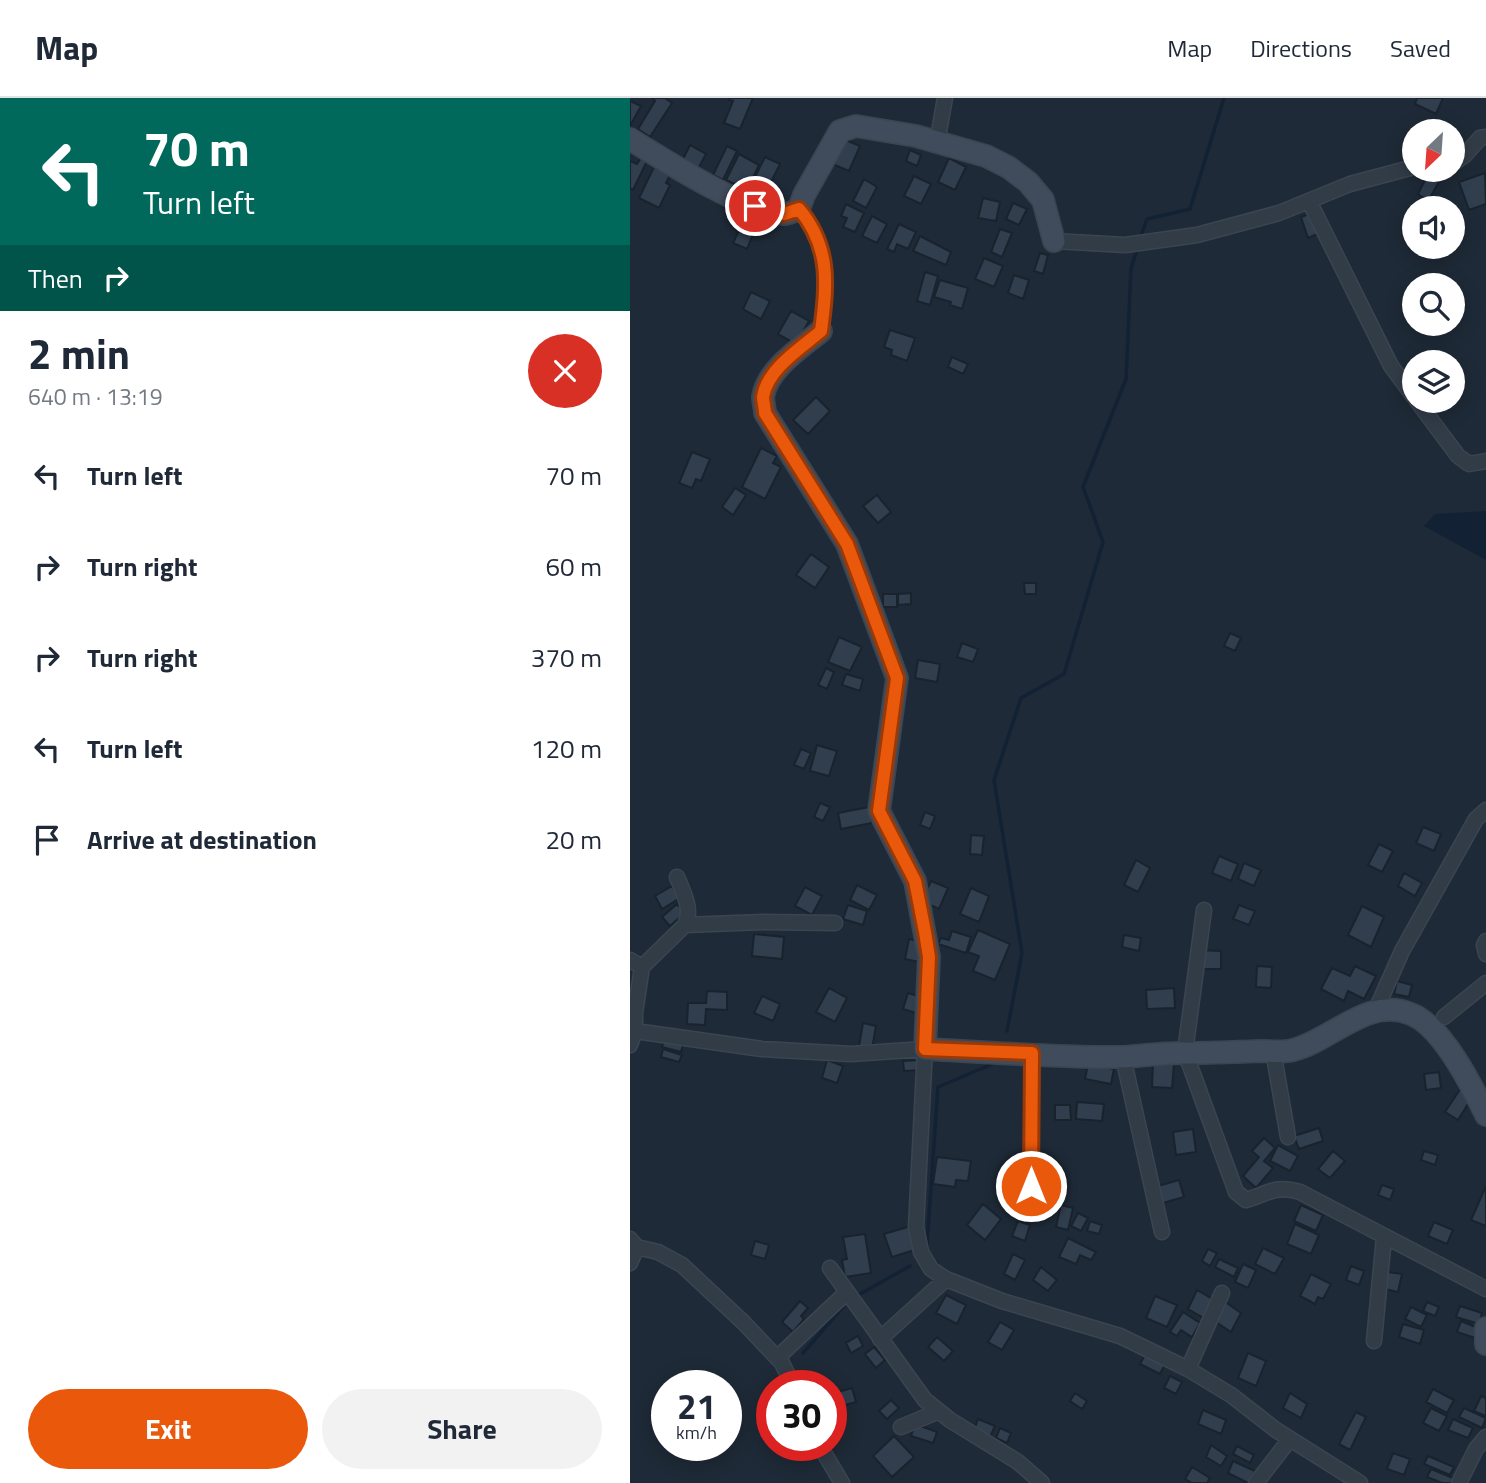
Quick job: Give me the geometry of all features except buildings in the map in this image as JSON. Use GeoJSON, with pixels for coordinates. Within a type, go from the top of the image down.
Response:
{"type":"FeatureCollection","features":[{"type":"Feature","properties":{"kind":"street"},"geometry":{"type":"LineString","coordinates":[[937,144],[945,98]]}},
{"type":"Feature","properties":{"kind":"street"},"geometry":{"type":"LineString","coordinates":[[630,139],[755,206],[784,214],[799,209],[814,175],[840,131],[856,126],[916,136],[986,156],[1028,181],[1043,200],[1054,241],[1130,244],[1197,235],[1279,213],[1350,184],[1402,170]]}},
{"type":"Feature","properties":{"kind":"street"},"geometry":{"type":"LineString","coordinates":[[1465,155],[1480,138],[1486,137]]}},
{"type":"Feature","properties":{"kind":"street"},"geometry":{"type":"LineString","coordinates":[[1309,201],[1391,366],[1402,381]]}},
{"type":"Feature","properties":{"kind":"street"},"geometry":{"type":"LineString","coordinates":[[799,209],[813,225],[820,239],[826,295],[821,331],[785,362],[769,380],[763,398],[765,413],[847,544],[897,678],[879,811],[915,881],[929,957],[916,1227],[921,1252],[931,1269],[946,1279],[1002,1301],[1120,1336],[1188,1369],[1360,1483]]}},
{"type":"Feature","properties":{"kind":"street"},"geometry":{"type":"LineString","coordinates":[[1426,413],[1463,461],[1469,464],[1486,461]]}},
{"type":"Feature","properties":{"kind":"street"},"geometry":{"type":"LineString","coordinates":[[1375,1012],[1402,951],[1476,819],[1486,810]]}},
{"type":"Feature","properties":{"kind":"street"},"geometry":{"type":"LineString","coordinates":[[677,877],[689,917],[685,925],[636,963],[632,1038],[851,1054],[925,1049],[1123,1057],[1185,1052],[1292,1051],[1322,1039],[1355,1019],[1393,1009],[1423,1020],[1469,1078],[1486,1115]]}},
{"type":"Feature","properties":{"kind":"street"},"geometry":{"type":"LineString","coordinates":[[1204,910],[1185,1052],[1236,1192],[1246,1200],[1272,1189],[1284,1188],[1300,1192],[1486,1289]]}},
{"type":"Feature","properties":{"kind":"street"},"geometry":{"type":"LineString","coordinates":[[685,925],[835,923]]}},
{"type":"Feature","properties":{"kind":"street"},"geometry":{"type":"LineString","coordinates":[[1486,941],[1486,954]]}},
{"type":"Feature","properties":{"kind":"street"},"geometry":{"type":"LineString","coordinates":[[1444,1017],[1486,983]]}},
{"type":"Feature","properties":{"kind":"street"},"geometry":{"type":"LineString","coordinates":[[1273,1051],[1288,1137]]}},
{"type":"Feature","properties":{"kind":"street"},"geometry":{"type":"LineString","coordinates":[[1031,1186],[1032,1053]]}},
{"type":"Feature","properties":{"kind":"street"},"geometry":{"type":"LineString","coordinates":[[1123,1057],[1162,1232]]}},
{"type":"Feature","properties":{"kind":"street"},"geometry":{"type":"LineString","coordinates":[[1374,1341],[1384,1237]]}},
{"type":"Feature","properties":{"kind":"street"},"geometry":{"type":"LineString","coordinates":[[630,1264],[633,1243],[682,1265],[743,1322],[782,1363],[785,1370]]}},
{"type":"Feature","properties":{"kind":"street"},"geometry":{"type":"LineString","coordinates":[[830,1268],[925,1400],[937,1412],[1018,1462],[1042,1483]]}},
{"type":"Feature","properties":{"kind":"street"},"geometry":{"type":"LineString","coordinates":[[880,1339],[946,1279]]}},
{"type":"Feature","properties":{"kind":"street"},"geometry":{"type":"LineString","coordinates":[[777,1358],[847,1292]]}},
{"type":"Feature","properties":{"kind":"street"},"geometry":{"type":"LineString","coordinates":[[1188,1369],[1222,1293]]}},
{"type":"Feature","properties":{"kind":"street"},"geometry":{"type":"LineString","coordinates":[[1486,1328],[1486,1345]]}},
{"type":"Feature","properties":{"kind":"street"},"geometry":{"type":"LineString","coordinates":[[901,1427],[937,1412]]}},
{"type":"Feature","properties":{"kind":"street"},"geometry":{"type":"LineString","coordinates":[[1459,1483],[1476,1449],[1486,1437]]}},
{"type":"Feature","properties":{"kind":"street"},"geometry":{"type":"LineString","coordinates":[[1256,1483],[1290,1439]]}},
{"type":"Feature","properties":{"kind":"street"},"geometry":{"type":"LineString","coordinates":[[829,1461],[842,1483]]}},
{"type":"Feature","properties":{"kind":"water"},"geometry":{"type":"Polygon","coordinates":[[[1486,511],[1486,560],[1424,526],[1435,514],[1486,511]]]}},
{"type":"Feature","properties":{"kind":"waterway"},"geometry":{"type":"LineString","coordinates":[[1140,238],[1147,219],[1190,209],[1224,98]]}},
{"type":"Feature","properties":{"kind":"waterway"},"geometry":{"type":"LineString","coordinates":[[1007,1031],[1022,953],[994,780],[1021,698],[1064,674],[1103,542],[1083,487],[1126,379],[1131,269],[1137,249]]}},
{"type":"Feature","properties":{"kind":"waterway"},"geometry":{"type":"LineString","coordinates":[[927,1244],[938,1087],[997,1062]]}},
{"type":"Feature","properties":{"kind":"waterway"},"geometry":{"type":"LineString","coordinates":[[860,1294],[910,1266]]}},
{"type":"Feature","properties":{"kind":"waterway"},"geometry":{"type":"LineString","coordinates":[[803,1353],[843,1307]]}},
{"type":"Feature","properties":{"kind":"route"},"geometry":{"type":"LineString","coordinates":[[755,206],[784,214],[799,209],[813,225],[820,239],[826,295],[821,331],[785,362],[769,380],[763,398],[765,413],[847,544],[897,678],[879,811],[915,881],[925,932],[929,957],[925,1049],[1032,1053],[1031,1186]]}}]}
